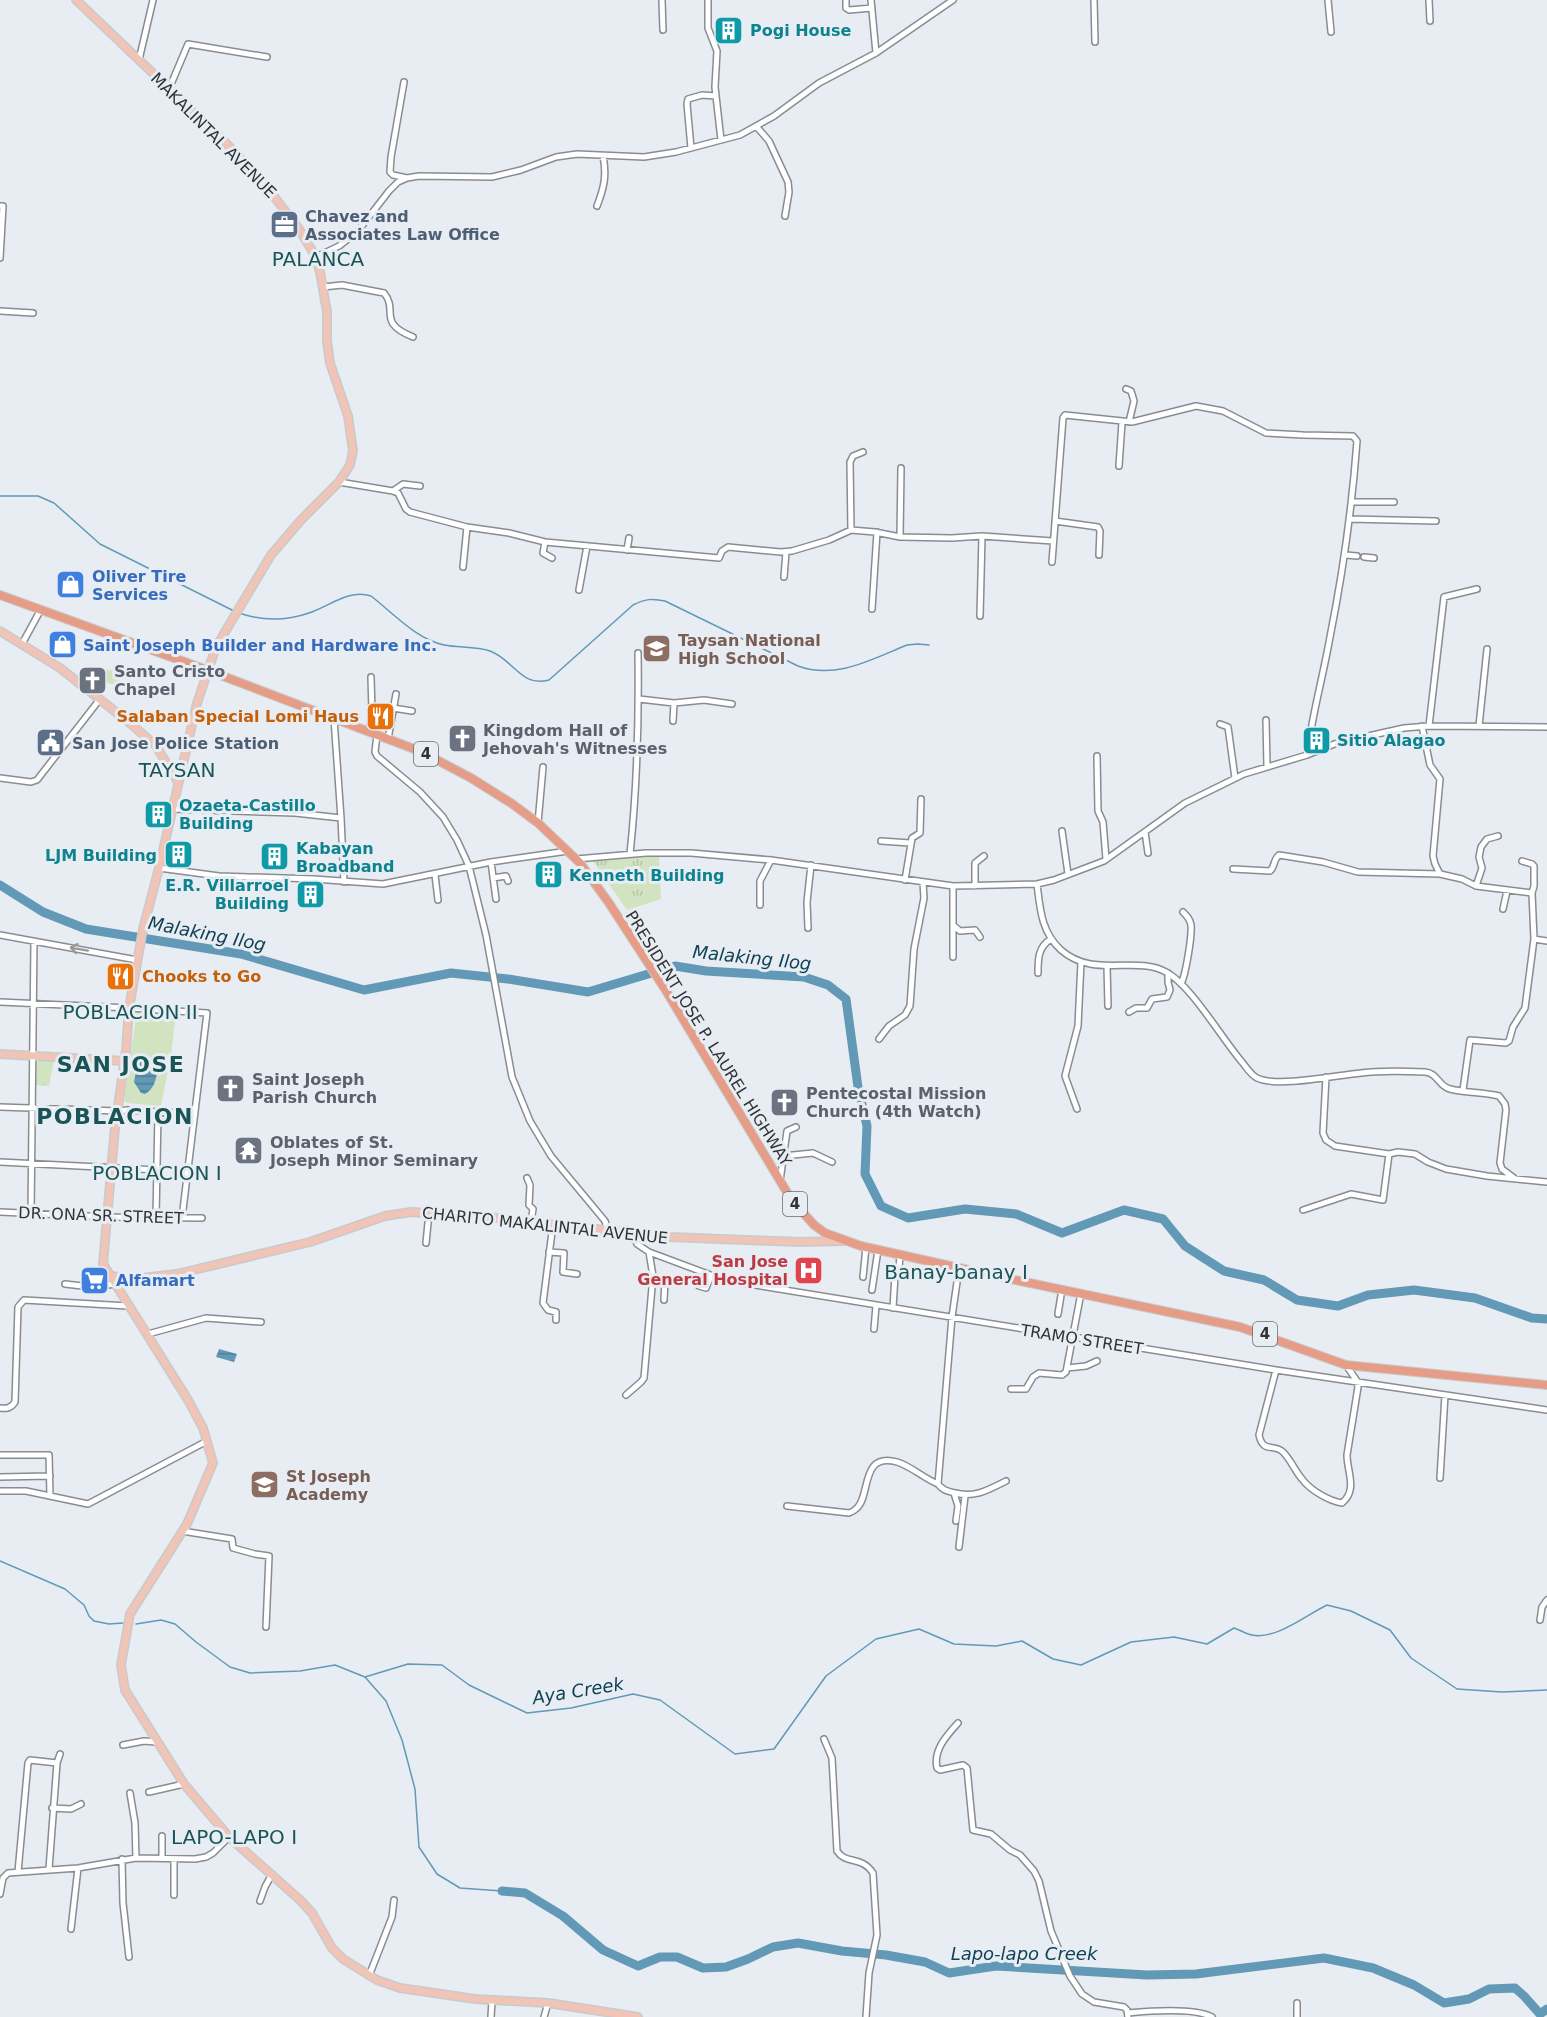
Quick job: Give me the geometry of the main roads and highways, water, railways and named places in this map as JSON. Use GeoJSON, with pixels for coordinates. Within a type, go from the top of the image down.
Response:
{"type":"FeatureCollection","features":[{"type":"Feature","properties":{"kind":"highway","name":"PRESIDENT JOSE P. LAUREL HIGHWAY"},"geometry":{"type":"LineString","coordinates":[[0,595],[207,670],[435,758],[511,803],[538,823],[576,859],[609,903],[665,989],[780,1181],[799,1209],[825,1233],[843,1241],[878,1250],[1250,1329],[1346,1365],[1547,1385]]}},
{"type":"Feature","properties":{"kind":"main road","name":"MAKALINTAL AVENUE"},"geometry":{"type":"LineString","coordinates":[[76,0],[223,140],[267,186],[299,229],[316,257],[327,312],[330,363],[348,416],[353,451],[350,465],[339,482],[285,537],[271,555],[216,647],[207,670],[178,782],[139,946],[129,1008],[111,1167],[104,1264],[188,1400],[203,1428],[213,1463],[187,1524],[130,1614],[121,1674],[123,1685],[184,1785],[229,1837],[312,1913],[332,1948],[343,1959],[369,1976],[400,1988],[492,2001],[548,2004],[638,2017]]}},
{"type":"Feature","properties":{"kind":"main road"},"geometry":{"type":"LineString","coordinates":[[0,632],[60,668],[156,746],[178,782]]}},
{"type":"Feature","properties":{"kind":"main road"},"geometry":{"type":"LineString","coordinates":[[0,1054],[124,1061]]}},
{"type":"Feature","properties":{"kind":"main road","name":"CHARITO MAKALINTAL AVENUE"},"geometry":{"type":"LineString","coordinates":[[112,1276],[133,1279],[177,1274],[310,1242],[393,1214],[411,1212],[670,1237],[799,1242],[843,1241]]}},
{"type":"Feature","properties":{"kind":"water"},"geometry":{"type":"Polygon","coordinates":[[[141,1056],[156,1063],[157,1067],[154,1085],[145,1094],[141,1093],[134,1082],[136,1058],[141,1056]]]}},
{"type":"Feature","properties":{"kind":"water"},"geometry":{"type":"Polygon","coordinates":[[[219,1349],[237,1354],[234,1362],[216,1357],[219,1349]]]}},
{"type":"Feature","properties":{"kind":"waterway"},"geometry":{"type":"LineString","coordinates":[[0,496],[38,496],[54,503],[100,544],[234,611]]}},
{"type":"Feature","properties":{"kind":"waterway"},"geometry":{"type":"LineString","coordinates":[[239,613],[265,619],[292,618],[317,610],[347,596],[363,594],[371,596],[405,625],[434,642],[490,651],[524,676],[539,681],[549,680],[633,605],[649,600],[665,601],[798,666],[812,670],[840,669],[854,666],[907,645],[929,645]]}},
{"type":"Feature","properties":{"kind":"waterway","name":"Malaking Ilog"},"geometry":{"type":"LineString","coordinates":[[0,885],[43,912],[86,929],[241,954],[364,990],[451,973],[508,979],[588,992],[675,966],[706,971],[804,977],[828,985],[846,999],[858,1087],[867,1126],[865,1174],[881,1206],[908,1218],[965,1209],[1016,1214],[1062,1233],[1124,1210],[1163,1219],[1185,1246],[1224,1271],[1264,1280],[1297,1300],[1338,1306],[1368,1295],[1414,1290],[1475,1298],[1532,1318],[1547,1319]]}},
{"type":"Feature","properties":{"kind":"waterway","name":"Lapo-lapo Creek"},"geometry":{"type":"LineString","coordinates":[[0,1561],[65,1589],[84,1605],[94,1621],[109,1624],[123,1623]]}},
{"type":"Feature","properties":{"kind":"waterway","name":"Aya Creek"},"geometry":{"type":"LineString","coordinates":[[365,1677],[408,1664],[442,1665],[469,1685],[527,1713],[571,1708],[633,1694],[660,1700],[735,1754],[774,1749],[826,1676],[876,1639],[919,1629],[954,1644],[996,1646],[1022,1641],[1053,1659],[1081,1665],[1131,1642],[1174,1637],[1207,1644],[1234,1628],[1252,1635],[1271,1634],[1291,1626],[1327,1605],[1351,1611],[1390,1630],[1411,1658],[1457,1689],[1502,1692],[1547,1690]]}},
{"type":"Feature","properties":{"kind":"waterway","name":"Lapo-lapo Creek"},"geometry":{"type":"LineString","coordinates":[[136,1624],[161,1620],[175,1624],[230,1667],[250,1673],[300,1671],[335,1665],[365,1677],[386,1701],[402,1740],[415,1789],[419,1847],[437,1874],[460,1888],[502,1891]]}},
{"type":"Feature","properties":{"kind":"waterway","name":"Lapo-lapo Creek"},"geometry":{"type":"LineString","coordinates":[[502,1891],[525,1893],[563,1916],[603,1950],[638,1966],[660,1957],[677,1957],[703,1968],[726,1967],[773,1947],[798,1943],[925,1962],[949,1973],[996,1966],[1147,1975],[1196,1974],[1324,1958],[1373,1968],[1414,1985],[1444,2003],[1469,1999],[1489,1989],[1515,1988],[1540,2014],[1547,2009]]}},
{"type":"Feature","properties":{"kind":"place","name":"Pogi House"},"geometry":{"type":"Point","coordinates":[729,30]}},
{"type":"Feature","properties":{"kind":"place","name":"Chavez and Associates Law Office"},"geometry":{"type":"Point","coordinates":[284,225]}},
{"type":"Feature","properties":{"kind":"place","name":"Oliver Tire Services"},"geometry":{"type":"Point","coordinates":[71,585]}},
{"type":"Feature","properties":{"kind":"place","name":"Saint Joseph Builder and Hardware Inc."},"geometry":{"type":"Point","coordinates":[62,645]}},
{"type":"Feature","properties":{"kind":"place","name":"Taysan National High School"},"geometry":{"type":"Point","coordinates":[657,649]}},
{"type":"Feature","properties":{"kind":"place","name":"Santo Cristo Chapel"},"geometry":{"type":"Point","coordinates":[93,680]}},
{"type":"Feature","properties":{"kind":"place","name":"Salaban Special Lomi Haus"},"geometry":{"type":"Point","coordinates":[380,716]}},
{"type":"Feature","properties":{"kind":"place","name":"Kingdom Hall of Jehovah's Witnesses"},"geometry":{"type":"Point","coordinates":[462,739]}},
{"type":"Feature","properties":{"kind":"place","name":"Sitio Alagao"},"geometry":{"type":"Point","coordinates":[1316,740]}},
{"type":"Feature","properties":{"kind":"place","name":"San Jose Police Station"},"geometry":{"type":"Point","coordinates":[51,743]}},
{"type":"Feature","properties":{"kind":"place","name":"Ozaeta-Castillo Building"},"geometry":{"type":"Point","coordinates":[158,814]}},
{"type":"Feature","properties":{"kind":"place","name":"LJM Building"},"geometry":{"type":"Point","coordinates":[178,855]}},
{"type":"Feature","properties":{"kind":"place","name":"Kabayan Broadband"},"geometry":{"type":"Point","coordinates":[275,857]}},
{"type":"Feature","properties":{"kind":"place","name":"Kenneth Building"},"geometry":{"type":"Point","coordinates":[548,875]}},
{"type":"Feature","properties":{"kind":"place","name":"E.R. Villarroel Building"},"geometry":{"type":"Point","coordinates":[310,894]}},
{"type":"Feature","properties":{"kind":"place","name":"Chooks to Go"},"geometry":{"type":"Point","coordinates":[121,976]}},
{"type":"Feature","properties":{"kind":"place","name":"Saint Joseph Parish Church"},"geometry":{"type":"Point","coordinates":[231,1088]}},
{"type":"Feature","properties":{"kind":"place","name":"Pentecostal Mission Church (4th Watch)"},"geometry":{"type":"Point","coordinates":[785,1102]}},
{"type":"Feature","properties":{"kind":"place","name":"Oblates of St. Joseph Minor Seminary"},"geometry":{"type":"Point","coordinates":[249,1151]}},
{"type":"Feature","properties":{"kind":"place","name":"San Jose General Hospital"},"geometry":{"type":"Point","coordinates":[809,1270]}},
{"type":"Feature","properties":{"kind":"place","name":"Alfamart"},"geometry":{"type":"Point","coordinates":[95,1280]}},
{"type":"Feature","properties":{"kind":"place","name":"St Joseph Academy"},"geometry":{"type":"Point","coordinates":[265,1485]}},
{"type":"Feature","properties":{"kind":"district","name":"PALANCA"},"geometry":{"type":"Point","coordinates":[318,259]}},
{"type":"Feature","properties":{"kind":"district","name":"TAYSAN"},"geometry":{"type":"Point","coordinates":[177,770]}},
{"type":"Feature","properties":{"kind":"district","name":"POBLACION II"},"geometry":{"type":"Point","coordinates":[130,1012]}},
{"type":"Feature","properties":{"kind":"district","name":"SAN JOSE"},"geometry":{"type":"Point","coordinates":[121,1064]}},
{"type":"Feature","properties":{"kind":"district","name":"POBLACION"},"geometry":{"type":"Point","coordinates":[115,1116]}},
{"type":"Feature","properties":{"kind":"district","name":"POBLACION I"},"geometry":{"type":"Point","coordinates":[157,1173]}},
{"type":"Feature","properties":{"kind":"district","name":"Banay-banay Ⅰ"},"geometry":{"type":"Point","coordinates":[956,1272]}},
{"type":"Feature","properties":{"kind":"district","name":"LAPO-LAPO I"},"geometry":{"type":"Point","coordinates":[234,1837]}}]}
